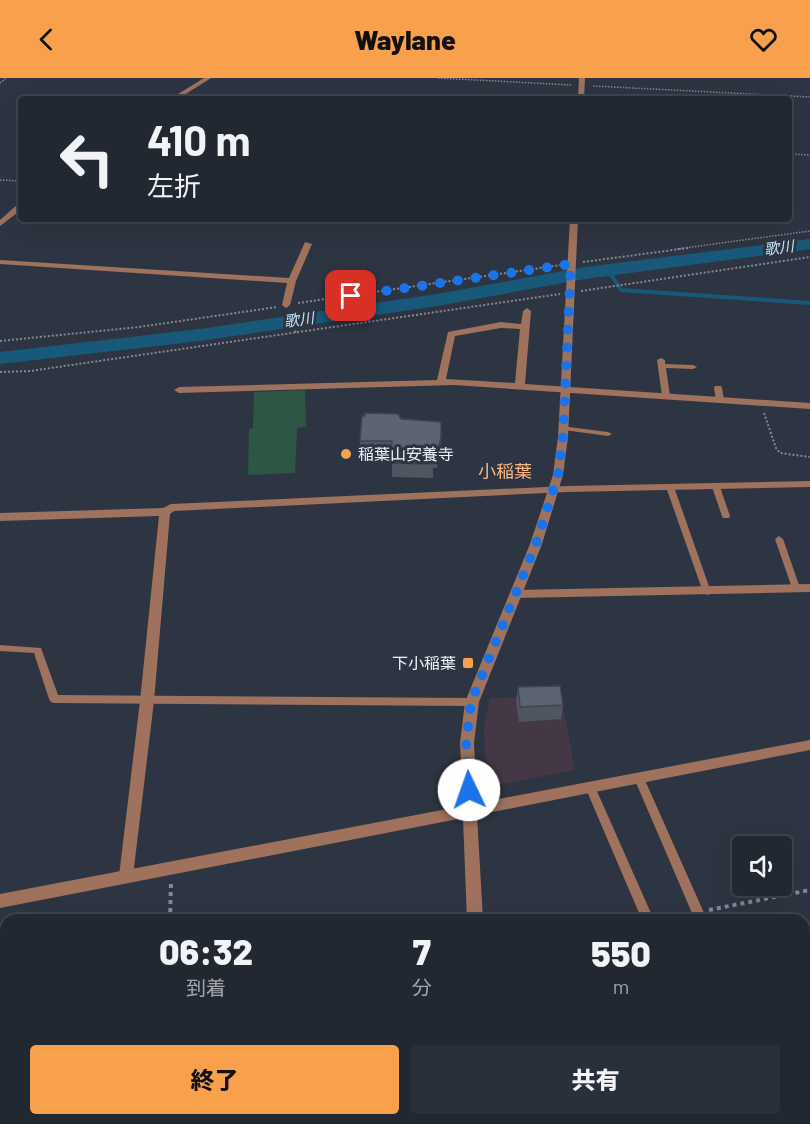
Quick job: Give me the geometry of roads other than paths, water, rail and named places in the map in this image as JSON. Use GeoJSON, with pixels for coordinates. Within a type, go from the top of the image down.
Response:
{"type":"FeatureCollection","features":[{"type":"Feature","properties":{"kind":"street"},"geometry":{"type":"LineString","coordinates":[[178,96],[208,78]]}},
{"type":"Feature","properties":{"kind":"street"},"geometry":{"type":"LineString","coordinates":[[0,224],[18,209]]}},
{"type":"Feature","properties":{"kind":"street"},"geometry":{"type":"LineString","coordinates":[[475,914],[466,743],[471,702],[516,594],[555,490],[564,428],[574,222]]}},
{"type":"Feature","properties":{"kind":"street"},"geometry":{"type":"LineString","coordinates":[[286,305],[292,281],[308,244]]}},
{"type":"Feature","properties":{"kind":"street"},"geometry":{"type":"LineString","coordinates":[[0,261],[292,281]]}},
{"type":"Feature","properties":{"kind":"street"},"geometry":{"type":"LineString","coordinates":[[520,386],[518,355],[527,311]]}},
{"type":"Feature","properties":{"kind":"street"},"geometry":{"type":"LineString","coordinates":[[441,382],[451,334],[501,326],[525,327]]}},
{"type":"Feature","properties":{"kind":"street"},"geometry":{"type":"LineString","coordinates":[[179,390],[441,382],[565,388],[810,406]]}},
{"type":"Feature","properties":{"kind":"street"},"geometry":{"type":"LineString","coordinates":[[0,517],[165,512],[171,508],[183,507],[555,490],[810,484]]}},
{"type":"Feature","properties":{"kind":"street"},"geometry":{"type":"LineString","coordinates":[[126,876],[147,701],[165,512]]}},
{"type":"Feature","properties":{"kind":"street"},"geometry":{"type":"LineString","coordinates":[[516,594],[707,592],[810,588]]}},
{"type":"Feature","properties":{"kind":"street"},"geometry":{"type":"LineString","coordinates":[[0,901],[810,745]]}},
{"type":"Feature","properties":{"kind":"lane"},"geometry":{"type":"LineString","coordinates":[[666,396],[661,363],[693,367]]}},
{"type":"Feature","properties":{"kind":"lane"},"geometry":{"type":"LineString","coordinates":[[717,388],[720,400]]}},
{"type":"Feature","properties":{"kind":"lane"},"geometry":{"type":"LineString","coordinates":[[564,428],[608,434]]}},
{"type":"Feature","properties":{"kind":"lane"},"geometry":{"type":"LineString","coordinates":[[670,487],[707,592]]}},
{"type":"Feature","properties":{"kind":"lane"},"geometry":{"type":"LineString","coordinates":[[716,487],[726,516]]}},
{"type":"Feature","properties":{"kind":"lane"},"geometry":{"type":"LineString","coordinates":[[779,539],[796,588]]}},
{"type":"Feature","properties":{"kind":"lane"},"geometry":{"type":"LineString","coordinates":[[0,648],[38,650],[54,699],[471,702]]}},
{"type":"Feature","properties":{"kind":"lane"},"geometry":{"type":"LineString","coordinates":[[639,778],[698,913]]}},
{"type":"Feature","properties":{"kind":"lane"},"geometry":{"type":"LineString","coordinates":[[591,789],[645,914]]}},
{"type":"Feature","properties":{"kind":"waterway","name":"歌川"},"geometry":{"type":"LineString","coordinates":[[0,358],[200,335],[437,300],[585,273],[810,244]]}},
{"type":"Feature","properties":{"kind":"waterway"},"geometry":{"type":"LineString","coordinates":[[608,270],[621,290],[810,303]]}},
{"type":"Feature","properties":{"kind":"place","name":"稲葉山安養寺"},"geometry":{"type":"Point","coordinates":[346,454]}},
{"type":"Feature","properties":{"kind":"place","name":"下小稲葉"},"geometry":{"type":"Point","coordinates":[468,663]}},
{"type":"Feature","properties":{"kind":"district","name":"小稲葉"},"geometry":{"type":"Point","coordinates":[505,472]}}]}
